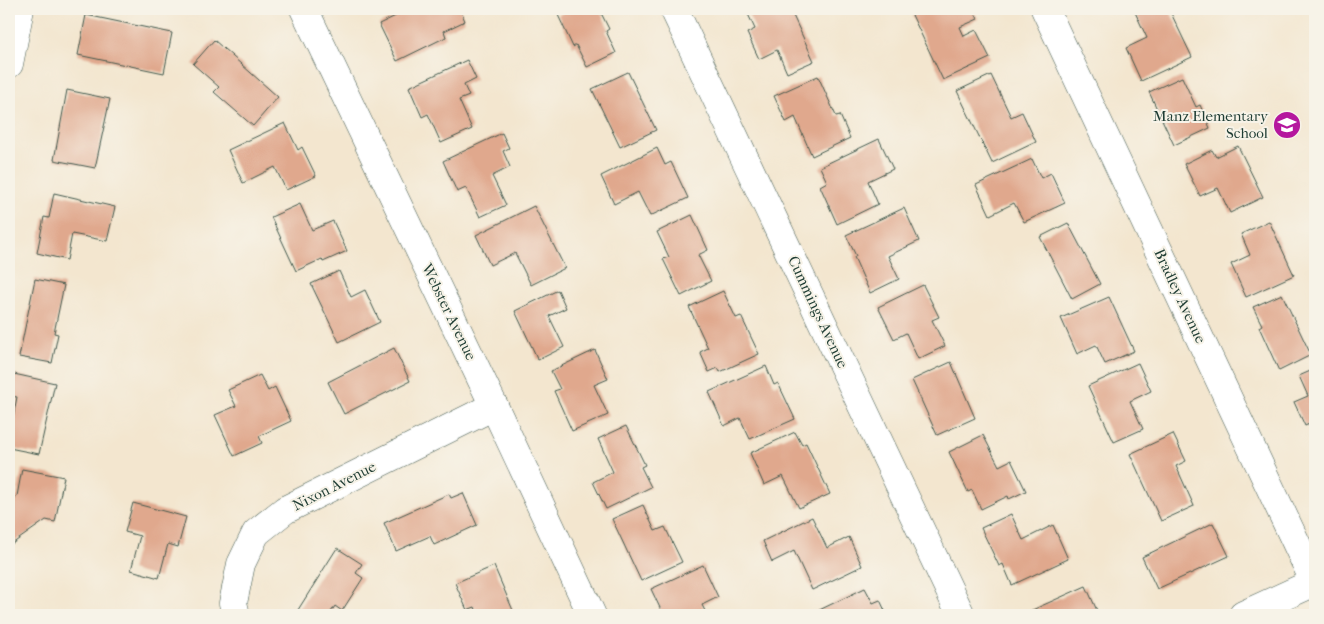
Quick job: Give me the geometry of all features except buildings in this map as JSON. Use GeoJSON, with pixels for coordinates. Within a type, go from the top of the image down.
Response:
{"type":"FeatureCollection","features":[{"type":"Feature","properties":{"kind":"street"},"geometry":{"type":"LineString","coordinates":[[9,64],[20,9]]}},
{"type":"Feature","properties":{"kind":"street","name":"Webster Avenue"},"geometry":{"type":"LineString","coordinates":[[304,9],[592,615]]}},
{"type":"Feature","properties":{"kind":"street","name":"Cummings Avenue"},"geometry":{"type":"LineString","coordinates":[[674,9],[961,615]]}},
{"type":"Feature","properties":{"kind":"street","name":"Bradley Avenue"},"geometry":{"type":"LineString","coordinates":[[1045,9],[1315,582]]}},
{"type":"Feature","properties":{"kind":"street","name":"Nixon Avenue"},"geometry":{"type":"LineString","coordinates":[[236,615],[234,603],[241,564],[256,533],[285,510],[494,406]]}},
{"type":"Feature","properties":{"kind":"street"},"geometry":{"type":"LineString","coordinates":[[1243,615],[1315,582]]}},
{"type":"Feature","properties":{"kind":"place","name":"Manz Elementary School"},"geometry":{"type":"Point","coordinates":[1287,125]}}]}
